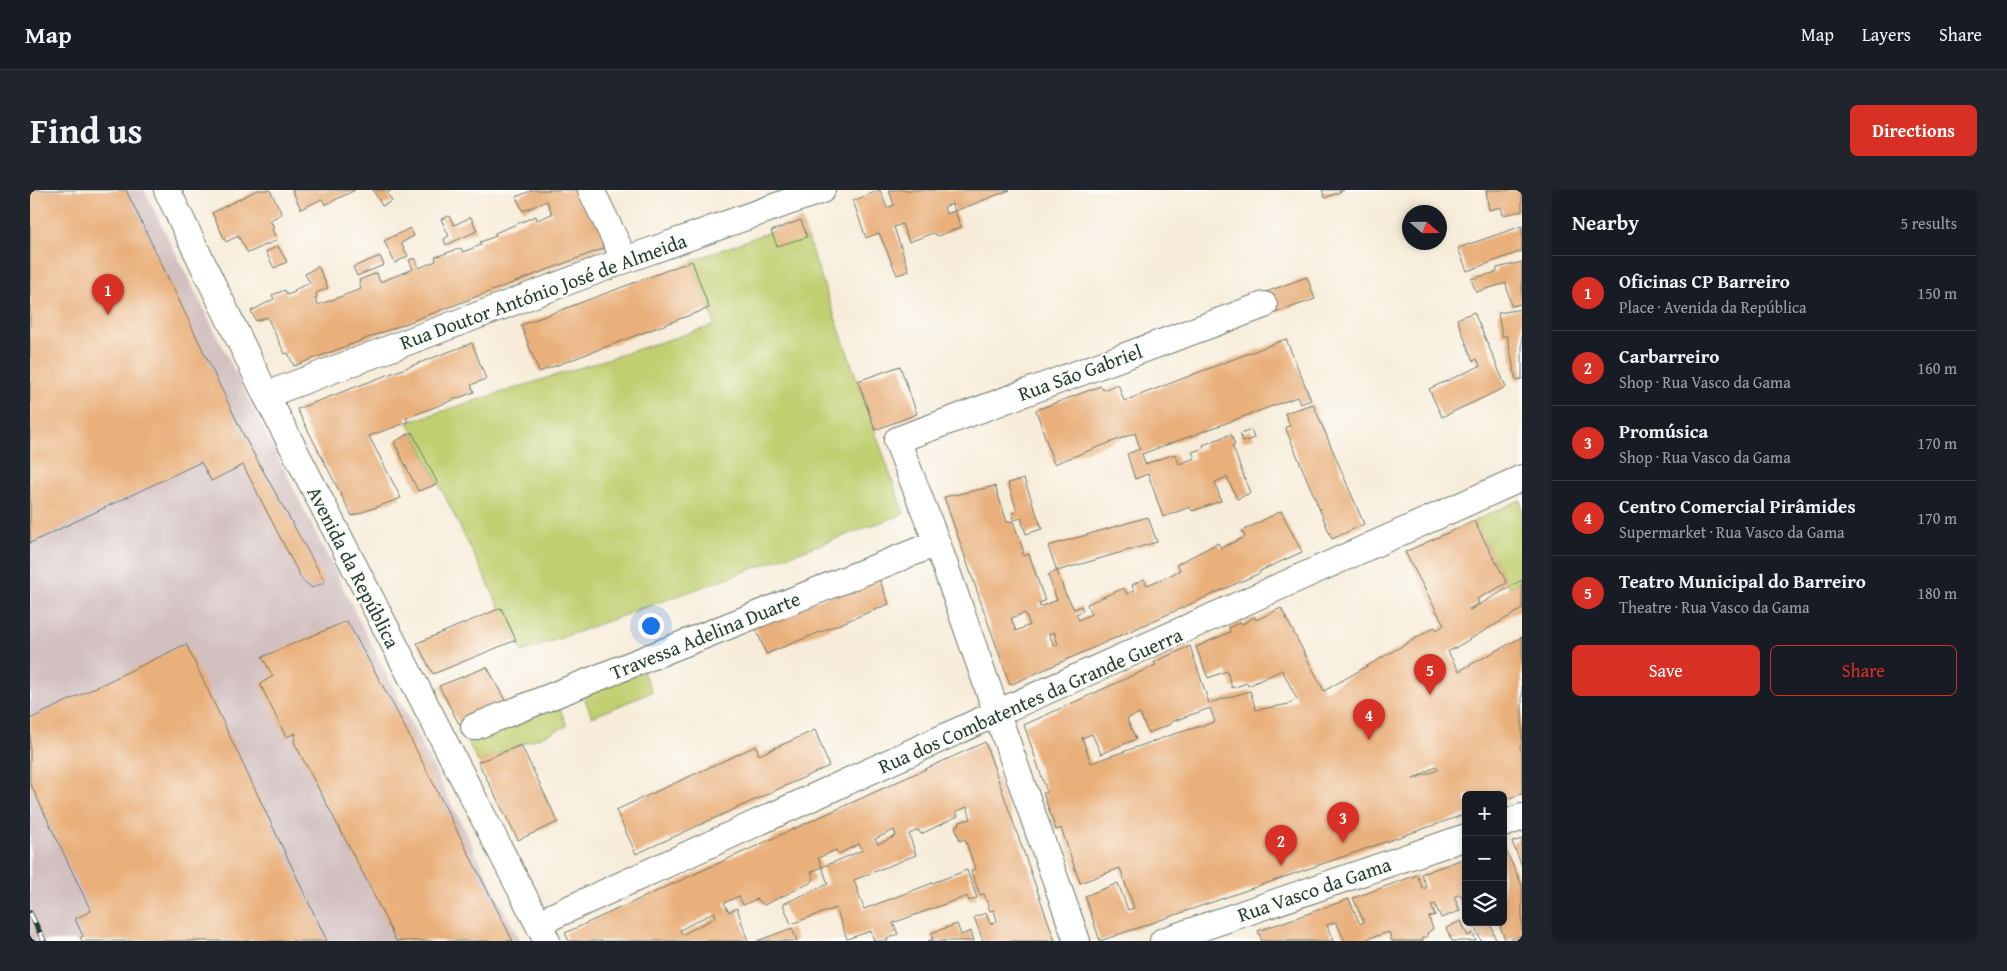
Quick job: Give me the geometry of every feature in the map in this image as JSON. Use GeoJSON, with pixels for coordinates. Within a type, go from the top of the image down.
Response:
{"type":"FeatureCollection","features":[{"type":"Feature","properties":{"kind":"street","name":"Avenida da República"},"geometry":{"type":"LineString","coordinates":[[167,190],[266,395],[543,932]]}},
{"type":"Feature","properties":{"kind":"street"},"geometry":{"type":"LineString","coordinates":[[590,190],[625,260]]}},
{"type":"Feature","properties":{"kind":"street","name":"Rua Doutor António José de Almeida"},"geometry":{"type":"LineString","coordinates":[[266,395],[625,260],[822,190]]}},
{"type":"Feature","properties":{"kind":"street","name":"Rua São Gabriel"},"geometry":{"type":"LineString","coordinates":[[937,543],[897,440],[1264,305]]}},
{"type":"Feature","properties":{"kind":"street","name":"Rua dos Combatentes da Grande Guerra"},"geometry":{"type":"LineString","coordinates":[[543,932],[997,714],[1522,478]]}},
{"type":"Feature","properties":{"kind":"street"},"geometry":{"type":"LineString","coordinates":[[937,543],[1077,941]]}},
{"type":"Feature","properties":{"kind":"street","name":"Travessa Adelina Duarte"},"geometry":{"type":"LineString","coordinates":[[474,727],[937,543]]}},
{"type":"Feature","properties":{"kind":"street"},"geometry":{"type":"LineString","coordinates":[[1507,823],[1522,817]]}},
{"type":"Feature","properties":{"kind":"street","name":"Rua Vasco da Gama"},"geometry":{"type":"LineString","coordinates":[[1163,941],[1462,838]]}},
{"type":"Feature","properties":{"kind":"shaded area"},"geometry":{"type":"Polygon","coordinates":[[[30,190],[144,190],[520,941],[30,941],[30,190]]]}},
{"type":"Feature","properties":{"kind":"green space"},"geometry":{"type":"Polygon","coordinates":[[[801,220],[904,514],[522,652],[408,422],[715,325],[692,261],[801,220]]]}},
{"type":"Feature","properties":{"kind":"green space"},"geometry":{"type":"Polygon","coordinates":[[[1520,500],[1522,507],[1522,580],[1509,587],[1474,521],[1520,500]]]}},
{"type":"Feature","properties":{"kind":"green space"},"geometry":{"type":"Polygon","coordinates":[[[643,671],[652,692],[592,717],[583,695],[643,671]]]}},
{"type":"Feature","properties":{"kind":"green space"},"geometry":{"type":"Polygon","coordinates":[[[557,702],[567,726],[478,762],[467,740],[557,702]]]}},
{"type":"Feature","properties":{"kind":"building"},"geometry":{"type":"Polygon","coordinates":[[[30,190],[126,190],[246,440],[325,582],[312,588],[302,580],[243,465],[211,481],[201,462],[30,543],[30,190]]]}},
{"type":"Feature","properties":{"kind":"building"},"geometry":{"type":"Polygon","coordinates":[[[257,190],[270,190],[282,214],[270,220],[277,240],[248,253],[238,236],[226,242],[212,213],[257,190]]]}},
{"type":"Feature","properties":{"kind":"building"},"geometry":{"type":"Polygon","coordinates":[[[292,190],[355,190],[325,205],[322,199],[301,209],[292,190]]]}},
{"type":"Feature","properties":{"kind":"building"},"geometry":{"type":"Polygon","coordinates":[[[373,190],[392,190],[387,193],[392,201],[382,206],[373,190]]]}},
{"type":"Feature","properties":{"kind":"building"},"geometry":{"type":"Polygon","coordinates":[[[533,190],[582,190],[610,246],[294,366],[288,353],[285,354],[267,317],[256,321],[251,311],[274,299],[272,295],[285,290],[287,295],[310,283],[305,274],[318,266],[328,288],[316,293],[317,297],[315,298],[318,305],[361,289],[359,280],[377,273],[380,282],[413,269],[409,260],[415,258],[419,268],[436,261],[435,257],[461,248],[463,252],[481,245],[480,242],[496,236],[495,233],[536,216],[537,220],[552,214],[547,201],[523,211],[516,197],[533,190]]]}},
{"type":"Feature","properties":{"kind":"building"},"geometry":{"type":"Polygon","coordinates":[[[880,190],[887,208],[894,205],[889,190],[1010,190],[955,211],[961,227],[938,236],[933,233],[909,242],[902,224],[894,227],[909,271],[897,275],[879,233],[866,238],[853,201],[880,190]],[[952,204],[944,207],[946,214],[955,211],[952,204]]]}},
{"type":"Feature","properties":{"kind":"building"},"geometry":{"type":"Polygon","coordinates":[[[1322,190],[1344,190],[1325,198],[1322,190]]]}},
{"type":"Feature","properties":{"kind":"building"},"geometry":{"type":"Polygon","coordinates":[[[1486,190],[1522,190],[1522,211],[1503,215],[1501,207],[1489,210],[1486,190]]]}},
{"type":"Feature","properties":{"kind":"building"},"geometry":{"type":"Polygon","coordinates":[[[449,216],[454,225],[471,217],[477,231],[446,245],[444,239],[449,236],[441,219],[449,216]]]}},
{"type":"Feature","properties":{"kind":"building"},"geometry":{"type":"Polygon","coordinates":[[[801,220],[807,237],[777,246],[771,231],[801,220]]]}},
{"type":"Feature","properties":{"kind":"building"},"geometry":{"type":"Polygon","coordinates":[[[1522,226],[1522,251],[1467,271],[1458,248],[1522,226]]]}},
{"type":"Feature","properties":{"kind":"building"},"geometry":{"type":"Polygon","coordinates":[[[410,228],[414,236],[401,243],[408,256],[395,263],[384,241],[410,228]]]}},
{"type":"Feature","properties":{"kind":"building"},"geometry":{"type":"Polygon","coordinates":[[[278,246],[287,262],[274,268],[266,252],[278,246]]]}},
{"type":"Feature","properties":{"kind":"building"},"geometry":{"type":"Polygon","coordinates":[[[380,256],[384,265],[357,276],[353,267],[380,256]]]}},
{"type":"Feature","properties":{"kind":"building"},"geometry":{"type":"Polygon","coordinates":[[[692,261],[709,308],[539,372],[521,325],[692,261]]]}},
{"type":"Feature","properties":{"kind":"building"},"geometry":{"type":"Polygon","coordinates":[[[1522,262],[1522,304],[1511,306],[1506,283],[1476,292],[1471,279],[1497,272],[1497,268],[1522,262]]]}},
{"type":"Feature","properties":{"kind":"building"},"geometry":{"type":"Polygon","coordinates":[[[1307,277],[1315,299],[1275,313],[1266,292],[1307,277]]]}},
{"type":"Feature","properties":{"kind":"building"},"geometry":{"type":"Polygon","coordinates":[[[1522,309],[1522,379],[1516,380],[1507,336],[1502,336],[1498,313],[1522,309]]]}},
{"type":"Feature","properties":{"kind":"building"},"geometry":{"type":"Polygon","coordinates":[[[1474,312],[1506,387],[1442,417],[1429,389],[1480,366],[1477,359],[1473,361],[1457,319],[1474,312]]]}},
{"type":"Feature","properties":{"kind":"building"},"geometry":{"type":"Polygon","coordinates":[[[1286,339],[1311,400],[1300,404],[1297,397],[1142,454],[1145,464],[1175,454],[1179,464],[1195,458],[1192,452],[1204,448],[1203,445],[1231,434],[1235,445],[1232,445],[1250,493],[1237,499],[1227,477],[1215,482],[1221,501],[1192,511],[1190,507],[1163,517],[1148,474],[1135,479],[1127,454],[1140,449],[1135,433],[1054,464],[1036,410],[1101,386],[1103,390],[1118,384],[1124,401],[1286,339]]]}},
{"type":"Feature","properties":{"kind":"building"},"geometry":{"type":"Polygon","coordinates":[[[472,343],[486,379],[471,385],[474,392],[406,418],[408,422],[369,436],[401,498],[352,516],[297,409],[472,343]]]}},
{"type":"Feature","properties":{"kind":"building"},"geometry":{"type":"Polygon","coordinates":[[[900,366],[917,414],[875,430],[858,381],[900,366]]]}},
{"type":"Feature","properties":{"kind":"building"},"geometry":{"type":"Polygon","coordinates":[[[1313,404],[1364,524],[1332,539],[1285,427],[1290,426],[1285,413],[1313,404]]]}},
{"type":"Feature","properties":{"kind":"building"},"geometry":{"type":"Polygon","coordinates":[[[1251,430],[1254,438],[1243,442],[1240,434],[1251,430]]]}},
{"type":"Feature","properties":{"kind":"building"},"geometry":{"type":"Polygon","coordinates":[[[412,432],[438,484],[418,491],[394,442],[412,432]]]}},
{"type":"Feature","properties":{"kind":"building"},"geometry":{"type":"Polygon","coordinates":[[[1024,479],[1042,529],[1026,534],[1021,518],[1014,520],[1012,513],[1017,511],[1008,483],[1024,479]]]}},
{"type":"Feature","properties":{"kind":"building"},"geometry":{"type":"Polygon","coordinates":[[[995,486],[1007,522],[1013,521],[1024,553],[1022,553],[1023,556],[1029,554],[1045,601],[1039,603],[1040,607],[1057,600],[1048,575],[1057,571],[1066,596],[1074,609],[1081,606],[1083,611],[1076,614],[1079,620],[1091,614],[1087,604],[1124,588],[1127,594],[1134,591],[1132,585],[1144,579],[1147,585],[1169,576],[1180,570],[1177,564],[1218,543],[1221,548],[1245,537],[1242,531],[1281,511],[1302,552],[1260,571],[1260,573],[1010,685],[944,497],[995,486]],[[1025,613],[1011,618],[1016,631],[1030,625],[1025,613]],[[1054,632],[1049,634],[1054,646],[1058,644],[1054,632]]]}},
{"type":"Feature","properties":{"kind":"building"},"geometry":{"type":"Polygon","coordinates":[[[1148,517],[1157,542],[1057,571],[1048,546],[1148,517]]]}},
{"type":"Feature","properties":{"kind":"building"},"geometry":{"type":"Polygon","coordinates":[[[1474,521],[1507,583],[1477,599],[1479,603],[1469,609],[1522,580],[1522,609],[1448,652],[1459,671],[1522,637],[1522,745],[1520,746],[1522,753],[1522,794],[1507,799],[1507,791],[1462,791],[1462,815],[1100,941],[1085,896],[1118,883],[1128,910],[1134,908],[1120,868],[1080,883],[1061,828],[1056,830],[1043,793],[1047,792],[1024,725],[1156,665],[1154,662],[1190,646],[1209,703],[1250,691],[1256,710],[1289,704],[1297,699],[1282,670],[1248,686],[1247,683],[1232,688],[1227,671],[1208,678],[1196,647],[1230,632],[1229,628],[1240,622],[1242,624],[1255,617],[1256,620],[1281,608],[1324,691],[1435,627],[1437,630],[1444,625],[1405,552],[1474,521]],[[1210,708],[1171,722],[1171,724],[1148,733],[1140,714],[1137,714],[1127,719],[1136,739],[1101,754],[1092,734],[1082,738],[1091,763],[1215,722],[1210,708]],[[1436,766],[1413,779],[1438,770],[1436,766]]]}},
{"type":"Feature","properties":{"kind":"building"},"geometry":{"type":"Polygon","coordinates":[[[878,576],[889,604],[766,654],[755,626],[878,576]]]}},
{"type":"Feature","properties":{"kind":"building"},"geometry":{"type":"Polygon","coordinates":[[[501,608],[516,640],[433,674],[417,643],[501,608]]]}},
{"type":"Feature","properties":{"kind":"building"},"geometry":{"type":"Polygon","coordinates":[[[347,621],[396,710],[513,941],[396,941],[368,883],[294,742],[296,733],[286,737],[260,684],[273,676],[262,657],[347,621]]]}},
{"type":"Feature","properties":{"kind":"building"},"geometry":{"type":"Polygon","coordinates":[[[186,644],[327,941],[82,941],[80,938],[83,936],[75,919],[91,911],[30,783],[30,719],[186,644]]]}},
{"type":"Feature","properties":{"kind":"building"},"geometry":{"type":"Polygon","coordinates":[[[487,667],[507,704],[459,724],[439,686],[487,667]]]}},
{"type":"Feature","properties":{"kind":"building"},"geometry":{"type":"Polygon","coordinates":[[[815,730],[829,766],[636,854],[616,810],[756,746],[759,755],[815,730]]]}},
{"type":"Feature","properties":{"kind":"building"},"geometry":{"type":"Polygon","coordinates":[[[985,742],[1055,941],[983,941],[974,917],[986,913],[990,924],[997,921],[994,910],[990,911],[984,894],[980,895],[971,871],[975,869],[965,839],[960,841],[955,826],[960,824],[959,822],[971,819],[967,807],[956,812],[958,816],[921,834],[918,830],[909,834],[916,855],[854,880],[864,909],[967,870],[977,898],[969,901],[967,896],[893,923],[898,934],[887,939],[888,941],[874,941],[871,931],[847,939],[836,908],[791,924],[783,904],[828,884],[822,867],[811,872],[814,878],[812,882],[764,905],[757,899],[743,905],[739,896],[724,903],[729,912],[737,908],[748,941],[569,941],[565,933],[985,742]],[[894,830],[875,839],[878,844],[896,836],[894,830]],[[859,844],[838,854],[836,850],[818,858],[822,867],[863,850],[859,844]],[[714,912],[680,930],[682,935],[716,917],[714,912]]]}},
{"type":"Feature","properties":{"kind":"building"},"geometry":{"type":"Polygon","coordinates":[[[521,745],[558,822],[518,840],[478,762],[521,745]]]}},
{"type":"Feature","properties":{"kind":"building"},"geometry":{"type":"Polygon","coordinates":[[[1522,839],[1522,866],[1512,842],[1522,839]]]}},
{"type":"Feature","properties":{"kind":"building"},"geometry":{"type":"Polygon","coordinates":[[[1507,853],[1522,885],[1522,941],[1520,936],[1506,941],[1500,926],[1507,926],[1507,853]]]}},
{"type":"Feature","properties":{"kind":"building"},"geometry":{"type":"Polygon","coordinates":[[[1462,859],[1462,899],[1460,894],[1454,897],[1460,911],[1441,918],[1435,904],[1431,905],[1435,915],[1429,917],[1433,929],[1427,933],[1428,936],[1422,938],[1423,941],[1392,941],[1389,932],[1367,939],[1368,941],[1345,941],[1336,922],[1327,925],[1333,941],[1262,941],[1258,931],[1349,899],[1360,924],[1364,922],[1353,898],[1417,875],[1423,889],[1427,887],[1421,874],[1462,859]]]}},
{"type":"Feature","properties":{"kind":"building"},"geometry":{"type":"Polygon","coordinates":[[[1461,921],[1468,936],[1473,933],[1476,941],[1452,941],[1446,928],[1461,921]]]}},
{"type":"Feature","properties":{"kind":"building"},"geometry":{"type":"Polygon","coordinates":[[[957,924],[961,935],[971,931],[974,941],[928,941],[933,939],[931,933],[957,924]]]}},
{"type":"Feature","properties":{"kind":"building"},"geometry":{"type":"Polygon","coordinates":[[[1474,926],[1491,926],[1496,941],[1481,941],[1474,926]]]}},
{"type":"Feature","properties":{"kind":"building"},"geometry":{"type":"Polygon","coordinates":[[[792,928],[797,941],[757,941],[792,928]]]}},
{"type":"Feature","properties":{"kind":"railway"},"geometry":{"type":"LineString","coordinates":[[30,913],[44,941]]}},
{"type":"Feature","properties":{"kind":"place","name":"Oficinas CP Barreiro"},"geometry":{"type":"Point","coordinates":[108,315]}},
{"type":"Feature","properties":{"kind":"place","name":"Teatro Municipal do Barreiro"},"geometry":{"type":"Point","coordinates":[1430,695]}},
{"type":"Feature","properties":{"kind":"place","name":"Centro Comercial Pirâmides"},"geometry":{"type":"Point","coordinates":[1369,740]}},
{"type":"Feature","properties":{"kind":"place","name":"Promúsica"},"geometry":{"type":"Point","coordinates":[1343,843]}},
{"type":"Feature","properties":{"kind":"place","name":"Carbarreiro"},"geometry":{"type":"Point","coordinates":[1281,866]}}]}
